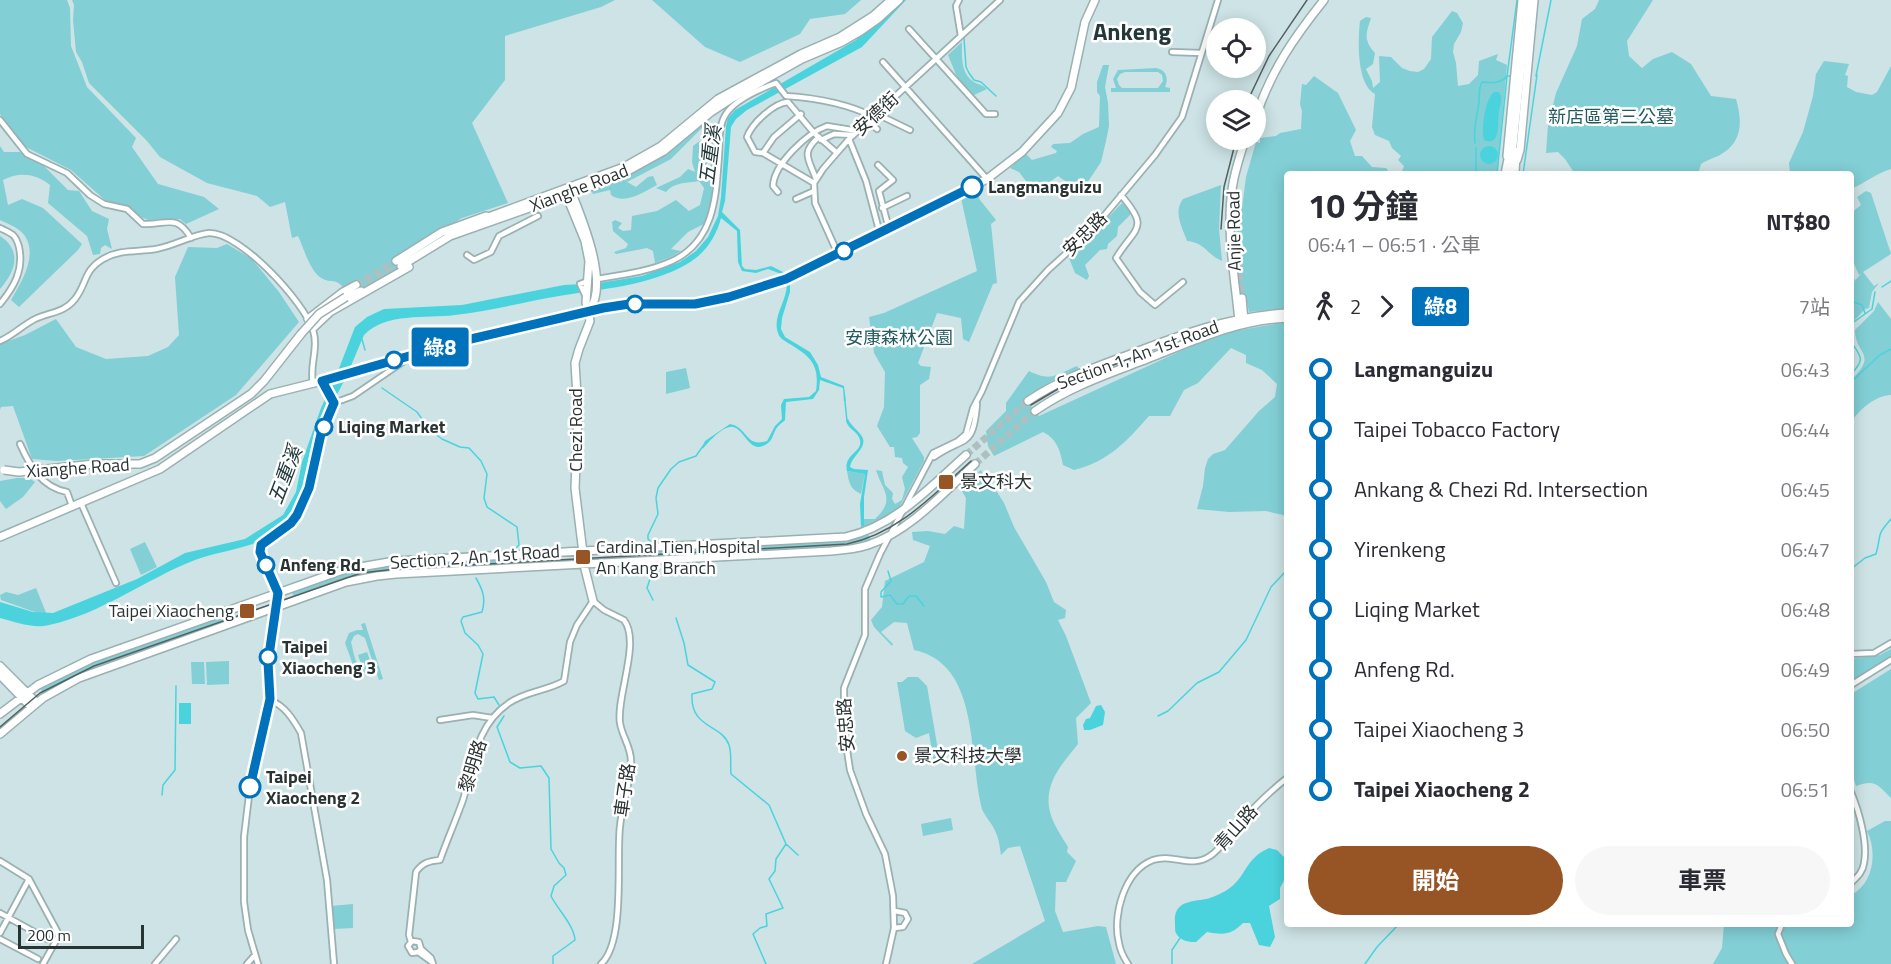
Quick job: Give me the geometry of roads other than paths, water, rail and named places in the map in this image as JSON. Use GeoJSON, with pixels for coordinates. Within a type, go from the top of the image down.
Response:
{"type":"FeatureCollection","features":[{"type":"Feature","properties":{"kind":"highway"},"geometry":{"type":"LineString","coordinates":[[1507,171],[1512,145],[1530,0]]}},
{"type":"Feature","properties":{"kind":"highway"},"geometry":{"type":"LineString","coordinates":[[1514,171],[1530,0]]}},
{"type":"Feature","properties":{"kind":"street"},"geometry":{"type":"LineString","coordinates":[[959,0],[956,6],[962,36]]}},
{"type":"Feature","properties":{"kind":"street","name":"安德街"},"geometry":{"type":"LineString","coordinates":[[815,181],[836,152],[849,139],[1000,0]]}},
{"type":"Feature","properties":{"kind":"street"},"geometry":{"type":"LineString","coordinates":[[0,537],[159,469],[264,397],[458,342],[589,312],[629,304],[695,304],[723,298],[786,279],[880,234],[987,179],[1022,152],[1058,113],[1071,88],[1085,22],[1095,0]]}},
{"type":"Feature","properties":{"kind":"street","name":"安忠路"},"geometry":{"type":"LineString","coordinates":[[886,964],[894,928],[895,911],[885,854],[866,814],[850,770],[844,730],[843,702],[846,681],[865,635],[866,589],[890,535],[930,460],[937,450],[958,441],[966,434],[971,412],[1019,302],[1048,270],[1093,230],[1155,155],[1182,117],[1218,0]]}},
{"type":"Feature","properties":{"kind":"street"},"geometry":{"type":"LineString","coordinates":[[1263,90],[1276,60],[1290,37],[1317,4],[1324,0]]}},
{"type":"Feature","properties":{"kind":"street"},"geometry":{"type":"LineString","coordinates":[[1506,171],[1509,111],[1522,0]]}},
{"type":"Feature","properties":{"kind":"street","name":"Xianghe Road"},"geometry":{"type":"LineString","coordinates":[[568,191],[450,236],[399,263],[423,243],[448,229],[568,191],[617,177],[664,151],[730,99],[802,59],[861,31],[893,2]]}},
{"type":"Feature","properties":{"kind":"street"},"geometry":{"type":"LineString","coordinates":[[1266,94],[1280,62],[1317,4]]}},
{"type":"Feature","properties":{"kind":"street"},"geometry":{"type":"LineString","coordinates":[[909,29],[986,114],[995,114]]}},
{"type":"Feature","properties":{"kind":"street"},"geometry":{"type":"LineString","coordinates":[[1172,52],[1201,53]]}},
{"type":"Feature","properties":{"kind":"street"},"geometry":{"type":"LineString","coordinates":[[883,62],[987,179]]}},
{"type":"Feature","properties":{"kind":"street"},"geometry":{"type":"LineString","coordinates":[[592,280],[635,272],[672,261],[697,242],[707,228],[716,200],[721,130],[725,115],[739,102],[774,83],[778,84],[786,96],[820,98],[875,115],[910,130]]}},
{"type":"Feature","properties":{"kind":"street"},"geometry":{"type":"LineString","coordinates":[[815,181],[763,153],[755,152],[747,140],[751,129],[781,102],[788,102],[801,114],[814,133],[836,152]]}},
{"type":"Feature","properties":{"kind":"street"},"geometry":{"type":"LineString","coordinates":[[763,153],[774,137],[801,114]]}},
{"type":"Feature","properties":{"kind":"street"},"geometry":{"type":"LineString","coordinates":[[0,120],[27,154],[66,173],[90,195],[104,204],[127,209],[143,224],[175,221],[182,225],[190,238]]}},
{"type":"Feature","properties":{"kind":"street"},"geometry":{"type":"LineString","coordinates":[[869,122],[877,129]]}},
{"type":"Feature","properties":{"kind":"street"},"geometry":{"type":"LineString","coordinates":[[778,192],[773,182],[789,153],[814,133],[827,126],[856,133]]}},
{"type":"Feature","properties":{"kind":"street"},"geometry":{"type":"LineString","coordinates":[[838,254],[815,203],[815,181],[807,154],[809,146],[820,138],[834,134],[856,133]]}},
{"type":"Feature","properties":{"kind":"street"},"geometry":{"type":"LineString","coordinates":[[849,139],[866,181],[880,234]]}},
{"type":"Feature","properties":{"kind":"street","name":"Anjie Road"},"geometry":{"type":"LineString","coordinates":[[1242,321],[1232,219],[1232,188],[1244,150]]}},
{"type":"Feature","properties":{"kind":"street"},"geometry":{"type":"LineString","coordinates":[[878,165],[893,180],[879,191],[889,229]]}},
{"type":"Feature","properties":{"kind":"street","name":"Chezi Road"},"geometry":{"type":"LineString","coordinates":[[568,191],[590,240],[594,305],[589,312]]}},
{"type":"Feature","properties":{"kind":"street"},"geometry":{"type":"LineString","coordinates":[[796,199],[814,191]]}},
{"type":"Feature","properties":{"kind":"street"},"geometry":{"type":"LineString","coordinates":[[1121,195],[1134,211],[1138,224],[1137,231],[1116,258],[1140,292],[1155,305],[1183,282]]}},
{"type":"Feature","properties":{"kind":"street"},"geometry":{"type":"LineString","coordinates":[[882,208],[907,196]]}},
{"type":"Feature","properties":{"kind":"street"},"geometry":{"type":"LineString","coordinates":[[467,255],[474,260],[491,252],[498,236],[538,216]]}},
{"type":"Feature","properties":{"kind":"street","name":"Anjie Road"},"geometry":{"type":"LineString","coordinates":[[1232,219],[1235,232]]}},
{"type":"Feature","properties":{"kind":"street"},"geometry":{"type":"LineString","coordinates":[[313,328],[330,312],[391,278],[443,243],[489,221]]}},
{"type":"Feature","properties":{"kind":"street"},"geometry":{"type":"LineString","coordinates":[[0,228],[14,235],[20,255],[19,274],[11,290],[0,303]]}},
{"type":"Feature","properties":{"kind":"street"},"geometry":{"type":"LineString","coordinates":[[0,341],[36,319],[67,308],[77,297],[89,270],[104,258],[118,252],[175,245],[209,233],[255,255],[296,300],[313,328],[316,348],[311,377],[313,384]]}},
{"type":"Feature","properties":{"kind":"street","name":"Chezi Road"},"geometry":{"type":"LineString","coordinates":[[583,550],[576,488],[578,412],[576,363],[579,349],[589,326],[586,297],[592,280]]}},
{"type":"Feature","properties":{"kind":"street","name":"Xianghe Road"},"geometry":{"type":"LineString","coordinates":[[2,469],[19,472],[94,464],[140,464],[161,455],[251,394],[319,314],[358,288],[335,298],[308,319]]}},
{"type":"Feature","properties":{"kind":"street"},"geometry":{"type":"LineString","coordinates":[[1242,298],[1242,321]]}},
{"type":"Feature","properties":{"kind":"street","name":"Section 1, An 1st Road"},"geometry":{"type":"LineString","coordinates":[[1028,401],[1080,373],[1168,339],[1284,313]]}},
{"type":"Feature","properties":{"kind":"street","name":"Section 1, An 1st Road"},"geometry":{"type":"LineString","coordinates":[[1035,411],[1059,395],[1085,383],[1242,321],[1284,318]]}},
{"type":"Feature","properties":{"kind":"street"},"geometry":{"type":"LineString","coordinates":[[258,964],[243,902],[244,837],[250,787],[270,699],[268,662],[278,593],[260,552],[261,545],[291,523],[297,515],[309,488],[321,434],[334,403],[353,396],[412,355]]}},
{"type":"Feature","properties":{"kind":"street"},"geometry":{"type":"LineString","coordinates":[[322,381],[334,403]]}},
{"type":"Feature","properties":{"kind":"street"},"geometry":{"type":"LineString","coordinates":[[20,444],[29,463],[40,478],[51,487],[67,492],[72,506]]}},
{"type":"Feature","properties":{"kind":"street"},"geometry":{"type":"LineString","coordinates":[[903,510],[966,455]]}},
{"type":"Feature","properties":{"kind":"street"},"geometry":{"type":"LineString","coordinates":[[890,535],[931,504],[975,464]]}},
{"type":"Feature","properties":{"kind":"street"},"geometry":{"type":"LineString","coordinates":[[81,502],[117,583]]}},
{"type":"Feature","properties":{"kind":"street","name":"Section 2, An 1st Road"},"geometry":{"type":"LineString","coordinates":[[0,714],[24,695],[56,675],[91,659],[343,570],[375,563],[846,537],[870,530],[903,510]]}},
{"type":"Feature","properties":{"kind":"street","name":"Section 2, An 1st Road"},"geometry":{"type":"LineString","coordinates":[[0,734],[34,705],[62,687],[96,670],[346,582],[377,576],[831,551],[861,547],[890,535]]}},
{"type":"Feature","properties":{"kind":"street"},"geometry":{"type":"LineString","coordinates":[[583,550],[593,601]]}},
{"type":"Feature","properties":{"kind":"street","name":"黎明路"},"geometry":{"type":"LineString","coordinates":[[433,963],[431,958],[419,950],[409,951],[408,946],[412,941],[410,929],[416,872],[420,866],[430,861],[440,860],[463,798],[478,740],[492,718],[516,698],[564,681],[570,642],[577,625],[593,601]]}},
{"type":"Feature","properties":{"kind":"street","name":"車子路"},"geometry":{"type":"LineString","coordinates":[[593,601],[604,610],[624,620],[630,636],[620,723],[630,752],[631,763],[620,823],[618,910],[612,944],[601,964]]}},
{"type":"Feature","properties":{"kind":"street"},"geometry":{"type":"LineString","coordinates":[[1854,654],[1874,653],[1891,643]]}},
{"type":"Feature","properties":{"kind":"street"},"geometry":{"type":"LineString","coordinates":[[1854,684],[1891,660]]}},
{"type":"Feature","properties":{"kind":"street"},"geometry":{"type":"LineString","coordinates":[[0,666],[24,695]]}},
{"type":"Feature","properties":{"kind":"street"},"geometry":{"type":"LineString","coordinates":[[0,675],[34,705]]}},
{"type":"Feature","properties":{"kind":"street"},"geometry":{"type":"LineString","coordinates":[[270,699],[292,717],[301,734],[327,880],[334,964]]}},
{"type":"Feature","properties":{"kind":"street"},"geometry":{"type":"LineString","coordinates":[[440,720],[473,715],[492,718]]}},
{"type":"Feature","properties":{"kind":"street","name":"青山路"},"geometry":{"type":"LineString","coordinates":[[1128,964],[1119,943],[1117,924],[1123,897],[1134,874],[1152,860],[1176,858],[1199,862],[1212,855],[1260,801],[1284,781]]}},
{"type":"Feature","properties":{"kind":"street"},"geometry":{"type":"LineString","coordinates":[[1854,802],[1862,828],[1865,863],[1854,880]]}},
{"type":"Feature","properties":{"kind":"street"},"geometry":{"type":"LineString","coordinates":[[0,861],[29,879],[57,931],[58,937],[43,964]]}},
{"type":"Feature","properties":{"kind":"street"},"geometry":{"type":"LineString","coordinates":[[0,933],[29,879]]}},
{"type":"Feature","properties":{"kind":"street"},"geometry":{"type":"LineString","coordinates":[[894,928],[903,927],[908,919],[905,913],[895,911]]}},
{"type":"Feature","properties":{"kind":"street"},"geometry":{"type":"LineString","coordinates":[[0,913],[47,939]]}},
{"type":"Feature","properties":{"kind":"street"},"geometry":{"type":"LineString","coordinates":[[1781,927],[1778,934],[1792,964]]}},
{"type":"Feature","properties":{"kind":"street"},"geometry":{"type":"LineString","coordinates":[[0,939],[38,959]]}},
{"type":"Feature","properties":{"kind":"street"},"geometry":{"type":"LineString","coordinates":[[155,964],[176,939]]}},
{"type":"Feature","properties":{"kind":"street","name":"黎明路"},"geometry":{"type":"LineString","coordinates":[[412,941],[419,942],[419,950]]}},
{"type":"Feature","properties":{"kind":"street"},"geometry":{"type":"LineString","coordinates":[[247,964],[255,955]]}},
{"type":"Feature","properties":{"kind":"waterway"},"geometry":{"type":"LineString","coordinates":[[1475,143],[1475,127],[1482,82],[1499,82],[1507,76],[1517,0]]}},
{"type":"Feature","properties":{"kind":"waterway"},"geometry":{"type":"LineString","coordinates":[[1536,76],[1551,0]]}},
{"type":"Feature","properties":{"kind":"waterway"},"geometry":{"type":"LineString","coordinates":[[964,38],[966,67],[969,73],[974,80],[981,82],[996,96]]}},
{"type":"Feature","properties":{"kind":"waterway"},"geometry":{"type":"LineString","coordinates":[[1523,171],[1537,75]]}},
{"type":"Feature","properties":{"kind":"waterway"},"geometry":{"type":"LineString","coordinates":[[1497,171],[1507,76],[1513,76]]}},
{"type":"Feature","properties":{"kind":"waterway"},"geometry":{"type":"LineString","coordinates":[[1476,148],[1476,171]]}},
{"type":"Feature","properties":{"kind":"waterway"},"geometry":{"type":"LineString","coordinates":[[1882,287],[1891,281]]}},
{"type":"Feature","properties":{"kind":"waterway"},"geometry":{"type":"LineString","coordinates":[[1854,322],[1872,309],[1875,292]]}},
{"type":"Feature","properties":{"kind":"waterway"},"geometry":{"type":"LineString","coordinates":[[1854,302],[1862,305],[1865,313]]}},
{"type":"Feature","properties":{"kind":"waterway"},"geometry":{"type":"LineString","coordinates":[[362,339],[365,350]]}},
{"type":"Feature","properties":{"kind":"waterway"},"geometry":{"type":"LineString","coordinates":[[1854,346],[1860,358],[1854,370]]}},
{"type":"Feature","properties":{"kind":"waterway"},"geometry":{"type":"LineString","coordinates":[[1854,379],[1880,355],[1891,349]]}},
{"type":"Feature","properties":{"kind":"waterway"},"geometry":{"type":"LineString","coordinates":[[382,388],[417,412],[430,430],[442,439],[460,447],[469,448],[481,461],[487,474],[484,498],[487,507],[517,527],[519,545],[513,551]]}},
{"type":"Feature","properties":{"kind":"waterway"},"geometry":{"type":"LineString","coordinates":[[845,402],[847,421]]}},
{"type":"Feature","properties":{"kind":"waterway"},"geometry":{"type":"LineString","coordinates":[[652,543],[648,535],[658,514],[656,498],[658,488],[671,469],[679,462],[696,456],[703,446]]}},
{"type":"Feature","properties":{"kind":"waterway"},"geometry":{"type":"LineString","coordinates":[[1854,567],[1865,558],[1876,554],[1881,533],[1891,519]]}},
{"type":"Feature","properties":{"kind":"waterway"},"geometry":{"type":"LineString","coordinates":[[888,571],[891,581],[881,592],[881,597],[890,595],[897,604],[903,604],[909,596],[916,596],[924,606]]}},
{"type":"Feature","properties":{"kind":"waterway"},"geometry":{"type":"LineString","coordinates":[[1158,716],[1168,711],[1197,683],[1219,672],[1246,640],[1271,587],[1284,573]]}},
{"type":"Feature","properties":{"kind":"waterway"},"geometry":{"type":"LineString","coordinates":[[651,576],[647,588],[653,600]]}},
{"type":"Feature","properties":{"kind":"waterway"},"geometry":{"type":"LineString","coordinates":[[476,578],[483,595],[482,612],[463,617],[461,621],[465,633],[478,645],[483,654],[475,693],[478,699],[494,697],[499,705]]}},
{"type":"Feature","properties":{"kind":"waterway"},"geometry":{"type":"LineString","coordinates":[[676,618],[688,665],[715,682],[712,689],[692,694],[696,714],[725,738],[730,748],[731,774],[769,805],[786,844],[776,859],[775,871],[769,879],[783,908],[766,914],[767,926],[753,934],[766,964]]}},
{"type":"Feature","properties":{"kind":"waterway"},"geometry":{"type":"LineString","coordinates":[[162,795],[163,785],[175,770],[176,686]]}},
{"type":"Feature","properties":{"kind":"waterway"},"geometry":{"type":"LineString","coordinates":[[504,716],[497,727],[510,762],[520,768],[541,766],[549,778],[551,849],[566,875],[554,886],[551,896],[569,923],[575,940],[553,956],[553,964]]}},
{"type":"Feature","properties":{"kind":"waterway"},"geometry":{"type":"LineString","coordinates":[[786,844],[798,855]]}},
{"type":"Feature","properties":{"kind":"waterway"},"geometry":{"type":"LineString","coordinates":[[1365,964],[1396,927]]}},
{"type":"Feature","properties":{"kind":"waterway"},"geometry":{"type":"LineString","coordinates":[[1172,964],[1172,950],[1180,938]]}},
{"type":"Feature","properties":{"kind":"tunnel"},"geometry":{"type":"LineString","coordinates":[[1235,232],[1242,298]]}},
{"type":"Feature","properties":{"kind":"tunnel"},"geometry":{"type":"LineString","coordinates":[[356,285],[396,261]]}},
{"type":"Feature","properties":{"kind":"tunnel"},"geometry":{"type":"LineString","coordinates":[[361,291],[401,266]]}},
{"type":"Feature","properties":{"kind":"tunnel"},"geometry":{"type":"LineString","coordinates":[[966,455],[1028,401]]}},
{"type":"Feature","properties":{"kind":"tunnel"},"geometry":{"type":"LineString","coordinates":[[975,464],[1035,411]]}},
{"type":"Feature","properties":{"kind":"tram line"},"geometry":{"type":"LineString","coordinates":[[1253,90],[1269,56],[1307,0]]}},
{"type":"Feature","properties":{"kind":"tram line"},"geometry":{"type":"LineString","coordinates":[[1221,229],[1224,187],[1233,150]]}},
{"type":"Feature","properties":{"kind":"tram line"},"geometry":{"type":"LineString","coordinates":[[1031,405],[1068,383],[1146,352]]}},
{"type":"Feature","properties":{"kind":"tram line"},"geometry":{"type":"LineString","coordinates":[[0,727],[40,693],[94,666],[361,573],[396,569],[847,544],[865,539],[899,522],[929,499],[971,461]]}},
{"type":"Feature","properties":{"kind":"place","name":"Langmanguizu"},"geometry":{"type":"Point","coordinates":[972,187]}},
{"type":"Feature","properties":{"kind":"place","name":"Liqing Market"},"geometry":{"type":"Point","coordinates":[324,427]}},
{"type":"Feature","properties":{"kind":"place","name":"景文科大"},"geometry":{"type":"Point","coordinates":[946,482]}},
{"type":"Feature","properties":{"kind":"place","name":"Cardinal Tien Hospital An Kang Branch"},"geometry":{"type":"Point","coordinates":[583,557]}},
{"type":"Feature","properties":{"kind":"place","name":"Anfeng Rd."},"geometry":{"type":"Point","coordinates":[266,565]}},
{"type":"Feature","properties":{"kind":"place","name":"Taipei Xiaocheng"},"geometry":{"type":"Point","coordinates":[247,611]}},
{"type":"Feature","properties":{"kind":"place","name":"Taipei Xiaocheng 3"},"geometry":{"type":"Point","coordinates":[268,657]}},
{"type":"Feature","properties":{"kind":"place","name":"景文科技大學"},"geometry":{"type":"Point","coordinates":[902,756]}},
{"type":"Feature","properties":{"kind":"place","name":"Taipei Xiaocheng 2"},"geometry":{"type":"Point","coordinates":[250,787]}},
{"type":"Feature","properties":{"kind":"district","name":"Ankeng"},"geometry":{"type":"Point","coordinates":[1132,32]}},
{"type":"Feature","properties":{"kind":"park label","name":"新店區第三公墓"},"geometry":{"type":"Point","coordinates":[1611,117]}},
{"type":"Feature","properties":{"kind":"park label","name":"安康森林公園"},"geometry":{"type":"Point","coordinates":[899,338]}},
{"type":"Feature","properties":{"kind":"water label","name":"五重溪"},"geometry":{"type":"Point","coordinates":[710,155]}},
{"type":"Feature","properties":{"kind":"water label","name":"五重溪"},"geometry":{"type":"Point","coordinates":[285,475]}}]}
